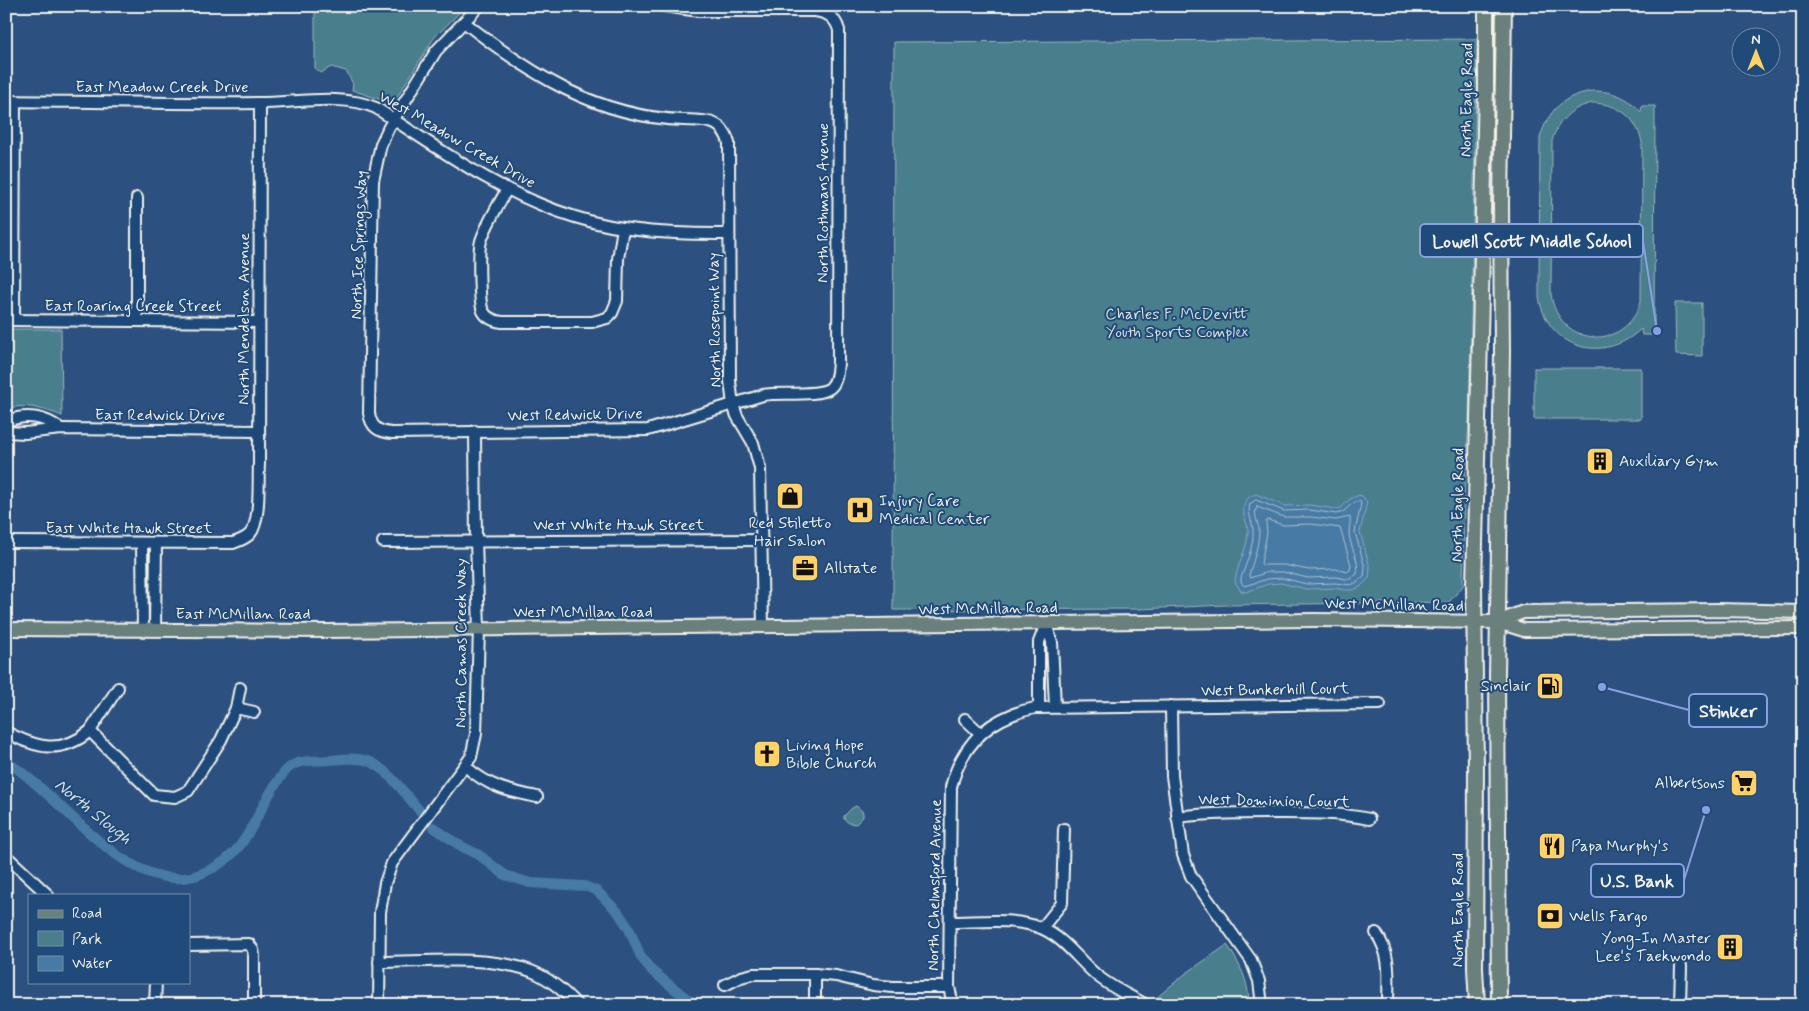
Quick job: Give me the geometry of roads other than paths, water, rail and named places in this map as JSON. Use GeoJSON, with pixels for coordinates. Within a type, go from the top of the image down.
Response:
{"type":"FeatureCollection","features":[{"type":"Feature","properties":{"kind":"highway","name":"North Eagle Road"},"geometry":{"type":"LineString","coordinates":[[1477,1005],[1475,968],[1476,771],[1474,575],[1486,88],[1486,6]]}},
{"type":"Feature","properties":{"kind":"highway"},"geometry":{"type":"LineString","coordinates":[[1499,1005],[1497,676],[1502,353],[1501,204],[1504,6]]}},
{"type":"Feature","properties":{"kind":"main road","name":"West McMillan Road"},"geometry":{"type":"LineString","coordinates":[[1498,622],[1523,612],[1717,610],[1803,612]]}},
{"type":"Feature","properties":{"kind":"main road","name":"West McMillan Road"},"geometry":{"type":"LineString","coordinates":[[479,629],[1315,620],[1498,622],[1524,630],[1803,628]]}},
{"type":"Feature","properties":{"kind":"main road","name":"East McMillan Road"},"geometry":{"type":"LineString","coordinates":[[6,629],[479,629]]}},
{"type":"Feature","properties":{"kind":"street","name":"North Ice Springs Way"},"geometry":{"type":"LineString","coordinates":[[375,428],[369,413],[373,181],[381,144],[394,119],[436,51],[479,6]]}},
{"type":"Feature","properties":{"kind":"street","name":"North Rothmans Avenue"},"geometry":{"type":"LineString","coordinates":[[664,6],[698,11],[815,11],[825,13],[833,18],[839,30],[838,344],[837,374],[831,387]]}},
{"type":"Feature","properties":{"kind":"street","name":"North Rosepoint Way"},"geometry":{"type":"LineString","coordinates":[[464,22],[498,49],[549,82],[583,98],[639,115],[671,120],[707,121],[716,123],[722,128],[729,143],[730,381],[733,405],[737,416],[753,443],[760,468],[763,627]]}},
{"type":"Feature","properties":{"kind":"street","name":"East Meadow Creek Drive"},"geometry":{"type":"LineString","coordinates":[[11,101],[260,103],[317,101]]}},
{"type":"Feature","properties":{"kind":"street"},"geometry":{"type":"LineString","coordinates":[[10,320],[11,101]]}},
{"type":"Feature","properties":{"kind":"street","name":"West Meadow Creek Drive"},"geometry":{"type":"LineString","coordinates":[[317,101],[357,101],[376,108],[507,189],[576,218],[623,228],[675,234],[728,234]]}},
{"type":"Feature","properties":{"kind":"street","name":"North Mendelson Avenue"},"geometry":{"type":"LineString","coordinates":[[250,534],[255,527],[257,516],[259,431],[260,103]]}},
{"type":"Feature","properties":{"kind":"street"},"geometry":{"type":"LineString","coordinates":[[507,189],[480,246],[480,302],[486,316],[492,320],[502,322],[592,322],[601,320],[612,313],[617,301],[618,259],[623,228]]}},
{"type":"Feature","properties":{"kind":"street"},"geometry":{"type":"LineString","coordinates":[[136,321],[137,198]]}},
{"type":"Feature","properties":{"kind":"street","name":"East Roaring Creek Street"},"geometry":{"type":"LineString","coordinates":[[10,320],[259,322]]}},
{"type":"Feature","properties":{"kind":"street","name":"West Redwick Drive"},"geometry":{"type":"LineString","coordinates":[[375,428],[386,432],[648,430],[769,394],[820,392],[831,387]]}},
{"type":"Feature","properties":{"kind":"street","name":"East Redwick Drive"},"geometry":{"type":"LineString","coordinates":[[6,421],[26,416],[53,424],[61,429]]}},
{"type":"Feature","properties":{"kind":"street","name":"East Redwick Drive"},"geometry":{"type":"LineString","coordinates":[[6,432],[26,433],[61,429],[259,431]]}},
{"type":"Feature","properties":{"kind":"street","name":"North Camas Creek Way"},"geometry":{"type":"LineString","coordinates":[[379,1005],[380,912],[385,883],[392,863],[472,757],[476,734],[479,629],[475,432]]}},
{"type":"Feature","properties":{"kind":"street","name":"East White Hawk Street"},"geometry":{"type":"LineString","coordinates":[[6,542],[233,543],[245,539],[250,534]]}},
{"type":"Feature","properties":{"kind":"street","name":"West White Hawk Street"},"geometry":{"type":"LineString","coordinates":[[383,542],[762,540]]}},
{"type":"Feature","properties":{"kind":"street"},"geometry":{"type":"LineString","coordinates":[[142,543],[149,630]]}},
{"type":"Feature","properties":{"kind":"street"},"geometry":{"type":"LineString","coordinates":[[149,630],[156,543]]}},
{"type":"Feature","properties":{"kind":"street"},"geometry":{"type":"LineString","coordinates":[[1046,624],[1052,642],[1055,707]]}},
{"type":"Feature","properties":{"kind":"street"},"geometry":{"type":"LineString","coordinates":[[1040,708],[1039,642],[1046,624]]}},
{"type":"Feature","properties":{"kind":"street"},"geometry":{"type":"LineString","coordinates":[[6,732],[36,746],[65,745],[90,731],[118,688]]}},
{"type":"Feature","properties":{"kind":"street"},"geometry":{"type":"LineString","coordinates":[[90,731],[154,794],[175,797],[188,791],[221,740],[236,708],[240,688]]}},
{"type":"Feature","properties":{"kind":"street","name":"West Bunkerhill Court"},"geometry":{"type":"LineString","coordinates":[[1055,707],[1380,704]]}},
{"type":"Feature","properties":{"kind":"street"},"geometry":{"type":"LineString","coordinates":[[1171,706],[1172,771],[1181,844],[1186,866],[1191,876],[1251,960],[1260,981],[1262,1005]]}},
{"type":"Feature","properties":{"kind":"street","name":"North Chelmsford Avenue"},"geometry":{"type":"LineString","coordinates":[[953,1005],[949,987],[951,787],[954,776],[963,756],[980,734],[994,723],[1014,713],[1055,707]]}},
{"type":"Feature","properties":{"kind":"street"},"geometry":{"type":"LineString","coordinates":[[236,708],[254,712]]}},
{"type":"Feature","properties":{"kind":"street"},"geometry":{"type":"LineString","coordinates":[[965,719],[980,734]]}},
{"type":"Feature","properties":{"kind":"street"},"geometry":{"type":"LineString","coordinates":[[466,766],[477,776],[505,791],[537,797]]}},
{"type":"Feature","properties":{"kind":"street","name":"West Dominion Court"},"geometry":{"type":"LineString","coordinates":[[1177,816],[1204,813],[1325,812],[1369,819]]}},
{"type":"Feature","properties":{"kind":"street"},"geometry":{"type":"LineString","coordinates":[[1042,928],[1062,903],[1064,830]]}},
{"type":"Feature","properties":{"kind":"street"},"geometry":{"type":"LineString","coordinates":[[6,856],[47,894]]}},
{"type":"Feature","properties":{"kind":"street"},"geometry":{"type":"LineString","coordinates":[[950,922],[1020,923],[1042,928],[1066,944],[1092,972],[1104,981],[1146,1005]]}},
{"type":"Feature","properties":{"kind":"street"},"geometry":{"type":"LineString","coordinates":[[1376,933],[1384,947],[1388,963],[1388,1005]]}},
{"type":"Feature","properties":{"kind":"street"},"geometry":{"type":"LineString","coordinates":[[190,946],[249,944],[254,956],[254,1005]]}},
{"type":"Feature","properties":{"kind":"street"},"geometry":{"type":"LineString","coordinates":[[379,962],[475,961],[507,964],[532,972],[561,988],[577,1005]]}},
{"type":"Feature","properties":{"kind":"street"},"geometry":{"type":"LineString","coordinates":[[1680,1005],[1681,966]]}},
{"type":"Feature","properties":{"kind":"street"},"geometry":{"type":"LineString","coordinates":[[725,985],[753,974],[815,974],[893,987],[949,987]]}},
{"type":"Feature","properties":{"kind":"street"},"geometry":{"type":"LineString","coordinates":[[815,974],[815,1005]]}},
{"type":"Feature","properties":{"kind":"street"},"geometry":{"type":"LineString","coordinates":[[155,1005],[156,984]]}},
{"type":"Feature","properties":{"kind":"water"},"geometry":{"type":"Polygon","coordinates":[[[1256,494],[1285,506],[1310,505],[1336,509],[1341,508],[1350,499],[1359,495],[1362,496],[1367,502],[1360,532],[1370,568],[1369,578],[1360,587],[1353,590],[1336,588],[1306,589],[1281,583],[1268,584],[1246,592],[1241,591],[1235,582],[1248,533],[1244,508],[1247,499],[1256,494]]]}},
{"type":"Feature","properties":{"kind":"waterway","name":"North Slough"},"geometry":{"type":"LineString","coordinates":[[6,762],[25,775],[116,855],[155,875],[175,878],[187,878],[203,873],[233,854],[250,830],[280,778],[287,769],[297,763],[350,759],[368,761],[375,764],[388,775],[419,810]]}},
{"type":"Feature","properties":{"kind":"waterway","name":"North Slough"},"geometry":{"type":"LineString","coordinates":[[433,827],[459,845],[479,855],[505,875],[530,883],[585,886],[597,891],[618,912],[629,929],[641,957],[652,971],[695,1005]]}},
{"type":"Feature","properties":{"kind":"place","name":"Lowell Scott Middle School"},"geometry":{"type":"Point","coordinates":[1657,331]}},
{"type":"Feature","properties":{"kind":"place","name":"Auxiliary Gym"},"geometry":{"type":"Point","coordinates":[1600,461]}},
{"type":"Feature","properties":{"kind":"place","name":"Red Stiletto Hair Salon"},"geometry":{"type":"Point","coordinates":[790,496]}},
{"type":"Feature","properties":{"kind":"place","name":"Injury Care Medical Center"},"geometry":{"type":"Point","coordinates":[860,510]}},
{"type":"Feature","properties":{"kind":"place","name":"Allstate"},"geometry":{"type":"Point","coordinates":[805,568]}},
{"type":"Feature","properties":{"kind":"place","name":"Sinclair"},"geometry":{"type":"Point","coordinates":[1550,686]}},
{"type":"Feature","properties":{"kind":"place","name":"Stinker"},"geometry":{"type":"Point","coordinates":[1602,687]}},
{"type":"Feature","properties":{"kind":"place","name":"Living Hope Bible Church"},"geometry":{"type":"Point","coordinates":[767,754]}},
{"type":"Feature","properties":{"kind":"place","name":"Albertsons"},"geometry":{"type":"Point","coordinates":[1744,783]}},
{"type":"Feature","properties":{"kind":"place","name":"U.S. Bank"},"geometry":{"type":"Point","coordinates":[1706,810]}},
{"type":"Feature","properties":{"kind":"place","name":"Papa Murphy's"},"geometry":{"type":"Point","coordinates":[1552,846]}},
{"type":"Feature","properties":{"kind":"place","name":"Wells Fargo"},"geometry":{"type":"Point","coordinates":[1550,916]}},
{"type":"Feature","properties":{"kind":"place","name":"Yong-In Master Lee's Taekwondo"},"geometry":{"type":"Point","coordinates":[1730,947]}},
{"type":"Feature","properties":{"kind":"park label","name":"Charles F. McDevitt Youth Sports Complex"},"geometry":{"type":"Point","coordinates":[1177,323]}}]}
